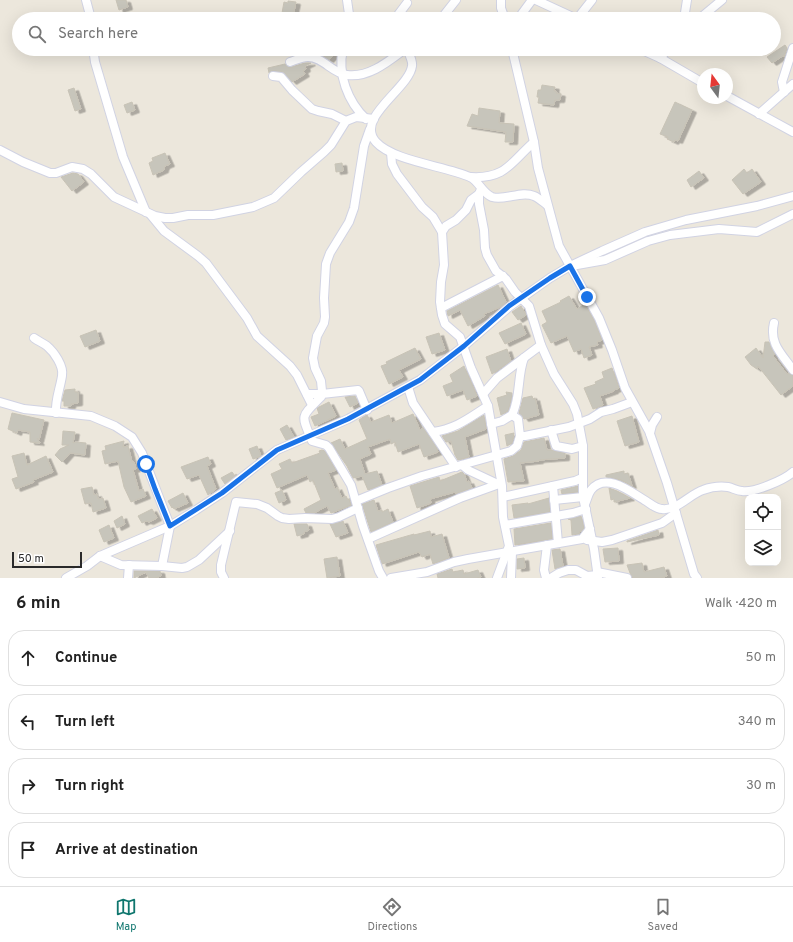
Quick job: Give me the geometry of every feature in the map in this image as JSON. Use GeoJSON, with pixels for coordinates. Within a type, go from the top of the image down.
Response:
{"type":"FeatureCollection","features":[{"type":"Feature","properties":{"kind":"street"},"geometry":{"type":"LineString","coordinates":[[86,0],[89,12]]}},
{"type":"Feature","properties":{"kind":"street"},"geometry":{"type":"LineString","coordinates":[[347,0],[349,12]]}},
{"type":"Feature","properties":{"kind":"street"},"geometry":{"type":"LineString","coordinates":[[447,12],[456,0]]}},
{"type":"Feature","properties":{"kind":"street"},"geometry":{"type":"LineString","coordinates":[[501,0],[502,12]]}},
{"type":"Feature","properties":{"kind":"street"},"geometry":{"type":"LineString","coordinates":[[523,12],[532,0]]}},
{"type":"Feature","properties":{"kind":"street"},"geometry":{"type":"LineString","coordinates":[[536,0],[562,12]]}},
{"type":"Feature","properties":{"kind":"street"},"geometry":{"type":"LineString","coordinates":[[583,12],[592,0]]}},
{"type":"Feature","properties":{"kind":"street"},"geometry":{"type":"LineString","coordinates":[[685,12],[687,0]]}},
{"type":"Feature","properties":{"kind":"street"},"geometry":{"type":"LineString","coordinates":[[707,12],[722,0]]}},
{"type":"Feature","properties":{"kind":"street"},"geometry":{"type":"LineString","coordinates":[[400,12],[406,3]]}},
{"type":"Feature","properties":{"kind":"street"},"geometry":{"type":"LineString","coordinates":[[784,92],[782,82],[792,53]]}},
{"type":"Feature","properties":{"kind":"street"},"geometry":{"type":"LineString","coordinates":[[94,56],[123,157],[148,213],[164,231],[198,256],[206,264],[250,321],[257,336],[290,366],[297,375],[312,405]]}},
{"type":"Feature","properties":{"kind":"street"},"geometry":{"type":"LineString","coordinates":[[342,56],[340,65],[349,96],[364,117],[372,125],[372,135],[377,144],[391,153],[471,177],[488,177],[503,171],[512,165],[534,142]]}},
{"type":"Feature","properties":{"kind":"street"},"geometry":{"type":"LineString","coordinates":[[290,62],[302,58],[312,57],[319,59],[342,74],[352,75],[368,72],[396,56]]}},
{"type":"Feature","properties":{"kind":"street"},"geometry":{"type":"LineString","coordinates":[[409,56],[412,65],[410,73],[406,80],[385,102],[372,125],[364,146],[354,208],[348,222],[330,253],[326,264],[324,298],[325,317],[324,323],[317,336],[313,358],[315,368],[321,381],[322,394],[304,417],[305,426],[312,441],[326,445],[333,453],[351,485],[368,539],[384,577],[427,572],[461,561],[582,539],[602,542],[612,540],[649,529],[670,519],[676,510],[702,490],[727,487],[751,492],[786,478],[793,472]]}},
{"type":"Feature","properties":{"kind":"street"},"geometry":{"type":"LineString","coordinates":[[514,56],[534,142],[538,168],[559,246],[605,330],[620,376],[632,402],[650,434],[676,510],[694,574],[697,578]]}},
{"type":"Feature","properties":{"kind":"street"},"geometry":{"type":"LineString","coordinates":[[656,56],[697,80]]}},
{"type":"Feature","properties":{"kind":"street"},"geometry":{"type":"LineString","coordinates":[[273,76],[281,77],[292,90],[312,108],[332,114],[346,121]]}},
{"type":"Feature","properties":{"kind":"street"},"geometry":{"type":"LineString","coordinates":[[759,114],[793,84]]}},
{"type":"Feature","properties":{"kind":"street"},"geometry":{"type":"LineString","coordinates":[[733,99],[793,132]]}},
{"type":"Feature","properties":{"kind":"street"},"geometry":{"type":"LineString","coordinates":[[0,150],[52,173],[72,167],[83,169],[91,174],[114,197],[148,213],[165,218],[213,215],[253,206],[274,198],[331,145],[346,121],[352,118],[364,117]]}},
{"type":"Feature","properties":{"kind":"street"},"geometry":{"type":"LineString","coordinates":[[391,153],[392,164],[397,174],[417,201],[433,217],[442,232],[444,265],[440,291],[441,308],[445,324],[460,337],[488,406],[503,497],[511,578]]}},
{"type":"Feature","properties":{"kind":"street"},"geometry":{"type":"LineString","coordinates":[[471,177],[480,191],[492,196],[499,198],[529,194],[547,205]]}},
{"type":"Feature","properties":{"kind":"street"},"geometry":{"type":"LineString","coordinates":[[442,232],[446,226],[456,220],[466,210],[471,200],[480,191]]}},
{"type":"Feature","properties":{"kind":"street"},"geometry":{"type":"LineString","coordinates":[[480,191],[479,204],[484,230],[485,248],[496,271],[509,282],[515,292],[529,306],[541,345],[554,374],[573,404],[579,422],[583,446],[582,478],[584,503],[598,575]]}},
{"type":"Feature","properties":{"kind":"street"},"geometry":{"type":"LineString","coordinates":[[66,578],[87,566],[100,556],[170,526],[222,493],[277,450],[329,428],[366,410],[420,380],[464,346],[509,306],[570,266],[645,232],[686,220],[757,206],[793,196]]}},
{"type":"Feature","properties":{"kind":"street"},"geometry":{"type":"LineString","coordinates":[[570,266],[596,263],[648,241],[670,235],[719,229],[757,232],[793,214]]}},
{"type":"Feature","properties":{"kind":"street"},"geometry":{"type":"LineString","coordinates":[[441,308],[503,276]]}},
{"type":"Feature","properties":{"kind":"street"},"geometry":{"type":"LineString","coordinates":[[774,323],[772,338],[779,351],[793,370]]}},
{"type":"Feature","properties":{"kind":"street"},"geometry":{"type":"LineString","coordinates":[[34,338],[48,346],[57,358],[62,370],[63,375],[55,404],[56,413]]}},
{"type":"Feature","properties":{"kind":"street"},"geometry":{"type":"LineString","coordinates":[[483,394],[494,380],[541,345]]}},
{"type":"Feature","properties":{"kind":"street"},"geometry":{"type":"LineString","coordinates":[[491,424],[502,421],[512,415],[519,390],[519,372],[524,358]]}},
{"type":"Feature","properties":{"kind":"street"},"geometry":{"type":"LineString","coordinates":[[408,387],[414,403],[433,432],[459,466],[500,485]]}},
{"type":"Feature","properties":{"kind":"street"},"geometry":{"type":"LineString","coordinates":[[307,394],[359,391],[366,410]]}},
{"type":"Feature","properties":{"kind":"street"},"geometry":{"type":"LineString","coordinates":[[0,402],[24,409],[91,416],[115,426],[132,438],[142,453],[170,526],[162,566]]}},
{"type":"Feature","properties":{"kind":"street"},"geometry":{"type":"LineString","coordinates":[[520,436],[530,436],[569,427],[590,419],[601,412],[632,402]]}},
{"type":"Feature","properties":{"kind":"street"},"geometry":{"type":"LineString","coordinates":[[433,432],[446,430],[455,426],[488,406]]}},
{"type":"Feature","properties":{"kind":"street"},"geometry":{"type":"LineString","coordinates":[[224,578],[221,572],[222,565],[236,502],[257,504],[267,508],[278,516],[288,519],[332,519],[339,517],[357,504],[402,483],[514,449],[517,446],[520,436],[518,419],[512,415]]}},
{"type":"Feature","properties":{"kind":"street"},"geometry":{"type":"LineString","coordinates":[[650,434],[652,425],[657,417]]}},
{"type":"Feature","properties":{"kind":"street"},"geometry":{"type":"LineString","coordinates":[[551,430],[556,446],[572,450],[583,446]]}},
{"type":"Feature","properties":{"kind":"street"},"geometry":{"type":"LineString","coordinates":[[478,461],[484,477]]}},
{"type":"Feature","properties":{"kind":"street"},"geometry":{"type":"LineString","coordinates":[[503,497],[575,481],[582,478]]}},
{"type":"Feature","properties":{"kind":"street"},"geometry":{"type":"LineString","coordinates":[[505,525],[556,516],[584,503],[596,485],[603,483],[612,483],[623,487],[656,508],[663,510],[676,510]]}},
{"type":"Feature","properties":{"kind":"street"},"geometry":{"type":"LineString","coordinates":[[368,539],[460,498],[500,485]]}},
{"type":"Feature","properties":{"kind":"street"},"geometry":{"type":"LineString","coordinates":[[553,486],[558,543]]}},
{"type":"Feature","properties":{"kind":"street"},"geometry":{"type":"LineString","coordinates":[[554,500],[584,503]]}},
{"type":"Feature","properties":{"kind":"street"},"geometry":{"type":"LineString","coordinates":[[582,539],[590,529]]}},
{"type":"Feature","properties":{"kind":"street"},"geometry":{"type":"LineString","coordinates":[[100,556],[121,565],[182,568],[193,565],[230,531]]}},
{"type":"Feature","properties":{"kind":"street"},"geometry":{"type":"LineString","coordinates":[[546,578],[544,570],[547,545]]}},
{"type":"Feature","properties":{"kind":"street"},"geometry":{"type":"LineString","coordinates":[[497,578],[509,552]]}},
{"type":"Feature","properties":{"kind":"street"},"geometry":{"type":"LineString","coordinates":[[128,578],[129,565]]}},
{"type":"Feature","properties":{"kind":"street"},"geometry":{"type":"LineString","coordinates":[[551,578],[558,572],[568,570],[576,570],[587,576],[598,575],[627,578]]}},
{"type":"Feature","properties":{"kind":"building"},"geometry":{"type":"Polygon","coordinates":[[[116,0],[126,0],[128,7],[119,10],[116,0]]]}},
{"type":"Feature","properties":{"kind":"building"},"geometry":{"type":"Polygon","coordinates":[[[288,1],[296,2],[294,12],[282,12],[284,2],[288,3],[288,1]]]}},
{"type":"Feature","properties":{"kind":"building"},"geometry":{"type":"Polygon","coordinates":[[[785,45],[787,48],[784,57],[784,55],[772,63],[767,57],[781,56],[781,48],[785,45]]]}},
{"type":"Feature","properties":{"kind":"building"},"geometry":{"type":"Polygon","coordinates":[[[322,56],[333,56],[329,60],[322,56]]]}},
{"type":"Feature","properties":{"kind":"building"},"geometry":{"type":"Polygon","coordinates":[[[311,63],[305,66],[306,69],[303,71],[305,74],[292,82],[282,72],[273,71],[269,73],[268,68],[285,64],[291,67],[311,63]]]}},
{"type":"Feature","properties":{"kind":"building"},"geometry":{"type":"Polygon","coordinates":[[[542,85],[555,87],[554,91],[561,94],[560,100],[555,100],[554,105],[538,103],[538,90],[541,90],[542,85]]]}},
{"type":"Feature","properties":{"kind":"building"},"geometry":{"type":"Polygon","coordinates":[[[74,88],[81,109],[75,111],[68,90],[74,88]]]}},
{"type":"Feature","properties":{"kind":"building"},"geometry":{"type":"Polygon","coordinates":[[[132,102],[135,110],[127,113],[124,105],[132,102]]]}},
{"type":"Feature","properties":{"kind":"building"},"geometry":{"type":"Polygon","coordinates":[[[675,102],[692,110],[678,141],[675,140],[674,142],[667,139],[668,137],[660,134],[675,102]]]}},
{"type":"Feature","properties":{"kind":"building"},"geometry":{"type":"Polygon","coordinates":[[[479,108],[500,111],[499,123],[514,124],[513,142],[505,142],[506,132],[467,126],[472,114],[478,116],[479,108]]]}},
{"type":"Feature","properties":{"kind":"building"},"geometry":{"type":"Polygon","coordinates":[[[165,153],[170,164],[165,166],[164,170],[153,175],[149,163],[153,161],[152,158],[165,153]]]}},
{"type":"Feature","properties":{"kind":"building"},"geometry":{"type":"Polygon","coordinates":[[[342,163],[343,171],[336,172],[335,164],[342,163]]]}},
{"type":"Feature","properties":{"kind":"building"},"geometry":{"type":"Polygon","coordinates":[[[744,169],[747,173],[752,169],[761,182],[743,194],[732,180],[744,169]]]}},
{"type":"Feature","properties":{"kind":"building"},"geometry":{"type":"Polygon","coordinates":[[[699,171],[704,178],[691,187],[687,180],[699,171]]]}},
{"type":"Feature","properties":{"kind":"building"},"geometry":{"type":"Polygon","coordinates":[[[73,173],[78,174],[84,182],[72,191],[61,177],[73,173]]]}},
{"type":"Feature","properties":{"kind":"building"},"geometry":{"type":"Polygon","coordinates":[[[498,285],[506,302],[500,307],[484,314],[485,316],[468,326],[460,310],[448,316],[447,311],[498,285]]]}},
{"type":"Feature","properties":{"kind":"building"},"geometry":{"type":"Polygon","coordinates":[[[569,296],[577,309],[585,304],[594,320],[602,340],[597,342],[598,345],[589,347],[592,355],[584,358],[581,349],[574,352],[567,336],[551,343],[542,325],[547,322],[542,311],[561,302],[560,301],[569,296]]]}},
{"type":"Feature","properties":{"kind":"building"},"geometry":{"type":"Polygon","coordinates":[[[521,306],[526,315],[518,320],[512,312],[521,306]]]}},
{"type":"Feature","properties":{"kind":"building"},"geometry":{"type":"Polygon","coordinates":[[[521,323],[526,334],[505,344],[499,333],[521,323]]]}},
{"type":"Feature","properties":{"kind":"building"},"geometry":{"type":"Polygon","coordinates":[[[96,330],[100,341],[85,347],[80,336],[96,330]]]}},
{"type":"Feature","properties":{"kind":"building"},"geometry":{"type":"Polygon","coordinates":[[[439,333],[445,350],[432,354],[426,337],[439,333]]]}},
{"type":"Feature","properties":{"kind":"building"},"geometry":{"type":"Polygon","coordinates":[[[765,342],[769,342],[775,354],[773,356],[787,374],[789,373],[793,375],[793,386],[781,395],[758,366],[757,369],[751,365],[745,357],[756,348],[763,358],[765,342]]]}},
{"type":"Feature","properties":{"kind":"building"},"geometry":{"type":"Polygon","coordinates":[[[415,348],[421,359],[399,370],[403,377],[389,384],[381,366],[415,348]]]}},
{"type":"Feature","properties":{"kind":"building"},"geometry":{"type":"Polygon","coordinates":[[[507,349],[511,361],[492,374],[486,357],[507,349]]]}},
{"type":"Feature","properties":{"kind":"building"},"geometry":{"type":"Polygon","coordinates":[[[464,366],[477,396],[467,400],[463,390],[447,396],[443,386],[453,382],[450,375],[464,366]]]}},
{"type":"Feature","properties":{"kind":"building"},"geometry":{"type":"Polygon","coordinates":[[[612,368],[619,388],[600,396],[603,405],[593,409],[584,388],[596,384],[595,382],[604,378],[602,372],[612,368]]]}},
{"type":"Feature","properties":{"kind":"building"},"geometry":{"type":"Polygon","coordinates":[[[75,389],[75,392],[78,392],[78,403],[71,404],[71,406],[64,406],[64,401],[62,401],[65,390],[75,389]]]}},
{"type":"Feature","properties":{"kind":"building"},"geometry":{"type":"Polygon","coordinates":[[[506,392],[512,393],[511,400],[508,411],[501,415],[497,398],[507,395],[506,392]]]}},
{"type":"Feature","properties":{"kind":"building"},"geometry":{"type":"Polygon","coordinates":[[[355,396],[358,403],[350,407],[345,397],[355,396]]]}},
{"type":"Feature","properties":{"kind":"building"},"geometry":{"type":"Polygon","coordinates":[[[532,396],[533,399],[535,398],[539,415],[524,419],[519,413],[523,398],[532,396]]]}},
{"type":"Feature","properties":{"kind":"building"},"geometry":{"type":"Polygon","coordinates":[[[329,402],[336,416],[315,426],[311,417],[319,414],[317,408],[329,402]]]}},
{"type":"Feature","properties":{"kind":"building"},"geometry":{"type":"Polygon","coordinates":[[[12,413],[44,420],[39,440],[37,438],[40,443],[30,442],[30,432],[18,430],[17,433],[8,429],[12,413]]]}},
{"type":"Feature","properties":{"kind":"building"},"geometry":{"type":"Polygon","coordinates":[[[413,414],[420,430],[423,427],[436,446],[438,452],[424,457],[419,444],[398,452],[395,442],[391,444],[390,439],[368,447],[371,454],[360,459],[365,474],[377,471],[382,485],[368,490],[362,476],[353,478],[347,466],[331,443],[340,439],[345,449],[367,439],[359,420],[366,415],[371,422],[389,415],[392,423],[413,414]]]}},
{"type":"Feature","properties":{"kind":"building"},"geometry":{"type":"Polygon","coordinates":[[[484,415],[486,429],[465,437],[469,457],[458,460],[451,441],[446,442],[442,436],[458,431],[484,415]]]}},
{"type":"Feature","properties":{"kind":"building"},"geometry":{"type":"Polygon","coordinates":[[[632,416],[639,442],[625,446],[617,421],[632,416]]]}},
{"type":"Feature","properties":{"kind":"building"},"geometry":{"type":"Polygon","coordinates":[[[287,425],[294,437],[286,440],[280,429],[287,425]]]}},
{"type":"Feature","properties":{"kind":"building"},"geometry":{"type":"Polygon","coordinates":[[[63,431],[75,432],[73,443],[86,443],[85,455],[70,453],[62,462],[55,455],[60,449],[69,445],[62,445],[63,431]]]}},
{"type":"Feature","properties":{"kind":"building"},"geometry":{"type":"Polygon","coordinates":[[[514,433],[512,443],[507,446],[505,435],[514,433]]]}},
{"type":"Feature","properties":{"kind":"building"},"geometry":{"type":"Polygon","coordinates":[[[544,438],[547,450],[565,453],[565,458],[520,463],[524,481],[508,482],[504,459],[513,456],[521,450],[524,442],[544,438]]]}},
{"type":"Feature","properties":{"kind":"building"},"geometry":{"type":"Polygon","coordinates":[[[124,441],[123,447],[128,446],[132,462],[134,462],[136,469],[133,470],[139,491],[143,489],[146,496],[131,502],[124,487],[118,461],[105,464],[102,451],[106,450],[105,446],[124,441]]]}},
{"type":"Feature","properties":{"kind":"building"},"geometry":{"type":"Polygon","coordinates":[[[257,446],[261,456],[253,459],[249,449],[257,446]]]}},
{"type":"Feature","properties":{"kind":"building"},"geometry":{"type":"Polygon","coordinates":[[[319,451],[325,451],[336,470],[328,473],[335,489],[337,487],[342,498],[346,496],[348,500],[349,499],[351,505],[331,513],[327,506],[314,513],[306,513],[304,509],[321,500],[313,480],[310,482],[307,475],[277,488],[271,474],[282,469],[279,464],[290,459],[292,463],[320,453],[319,451]]]}},
{"type":"Feature","properties":{"kind":"building"},"geometry":{"type":"Polygon","coordinates":[[[24,453],[27,465],[46,456],[53,472],[16,489],[12,479],[18,477],[12,456],[24,453]]]}},
{"type":"Feature","properties":{"kind":"building"},"geometry":{"type":"Polygon","coordinates":[[[208,457],[211,464],[207,466],[216,489],[208,495],[199,475],[187,479],[181,467],[208,457]]]}},
{"type":"Feature","properties":{"kind":"building"},"geometry":{"type":"Polygon","coordinates":[[[624,471],[624,474],[628,473],[632,486],[621,480],[606,477],[606,475],[624,471]]]}},
{"type":"Feature","properties":{"kind":"building"},"geometry":{"type":"Polygon","coordinates":[[[232,472],[235,476],[225,484],[221,478],[232,472]]]}},
{"type":"Feature","properties":{"kind":"building"},"geometry":{"type":"Polygon","coordinates":[[[462,472],[472,488],[456,494],[455,492],[430,499],[431,503],[417,508],[410,486],[439,477],[440,481],[462,472]]]}},
{"type":"Feature","properties":{"kind":"building"},"geometry":{"type":"Polygon","coordinates":[[[578,486],[578,492],[562,494],[561,490],[578,486]]]}},
{"type":"Feature","properties":{"kind":"building"},"geometry":{"type":"Polygon","coordinates":[[[92,487],[94,495],[97,494],[98,499],[103,498],[106,508],[93,512],[91,503],[85,504],[81,489],[92,487]]]}},
{"type":"Feature","properties":{"kind":"building"},"geometry":{"type":"Polygon","coordinates":[[[609,488],[630,498],[614,502],[614,499],[611,500],[609,488]]]}},
{"type":"Feature","properties":{"kind":"building"},"geometry":{"type":"Polygon","coordinates":[[[282,490],[286,500],[279,503],[275,493],[282,490]]]}},
{"type":"Feature","properties":{"kind":"building"},"geometry":{"type":"Polygon","coordinates":[[[183,493],[188,503],[174,509],[173,507],[172,508],[168,501],[183,493]]]}},
{"type":"Feature","properties":{"kind":"building"},"geometry":{"type":"Polygon","coordinates":[[[549,498],[550,512],[514,518],[512,505],[528,504],[549,498]]]}},
{"type":"Feature","properties":{"kind":"building"},"geometry":{"type":"Polygon","coordinates":[[[374,500],[378,511],[382,510],[382,512],[388,509],[393,522],[371,532],[362,504],[374,500]]]}},
{"type":"Feature","properties":{"kind":"building"},"geometry":{"type":"Polygon","coordinates":[[[152,509],[157,518],[149,522],[146,521],[142,523],[138,516],[152,509]]]}},
{"type":"Feature","properties":{"kind":"building"},"geometry":{"type":"Polygon","coordinates":[[[122,516],[125,524],[117,528],[114,521],[122,516]]]}},
{"type":"Feature","properties":{"kind":"building"},"geometry":{"type":"Polygon","coordinates":[[[581,516],[584,528],[579,534],[572,535],[571,520],[568,519],[581,516]]]}},
{"type":"Feature","properties":{"kind":"building"},"geometry":{"type":"Polygon","coordinates":[[[343,521],[348,533],[336,537],[330,524],[343,521]]]}},
{"type":"Feature","properties":{"kind":"building"},"geometry":{"type":"Polygon","coordinates":[[[551,523],[552,539],[515,545],[514,529],[551,523]]]}},
{"type":"Feature","properties":{"kind":"building"},"geometry":{"type":"Polygon","coordinates":[[[294,524],[307,524],[309,530],[304,532],[304,534],[297,536],[294,524]]]}},
{"type":"Feature","properties":{"kind":"building"},"geometry":{"type":"Polygon","coordinates":[[[109,525],[114,538],[104,542],[99,530],[109,525]]]}},
{"type":"Feature","properties":{"kind":"building"},"geometry":{"type":"Polygon","coordinates":[[[658,530],[659,535],[627,542],[627,541],[658,530]]]}},
{"type":"Feature","properties":{"kind":"building"},"geometry":{"type":"Polygon","coordinates":[[[430,531],[431,537],[442,534],[449,558],[433,564],[430,554],[422,557],[419,552],[382,564],[376,545],[430,531]]]}},
{"type":"Feature","properties":{"kind":"building"},"geometry":{"type":"Polygon","coordinates":[[[618,548],[619,561],[605,562],[603,549],[618,548]]]}},
{"type":"Feature","properties":{"kind":"building"},"geometry":{"type":"Polygon","coordinates":[[[560,549],[563,566],[555,569],[552,550],[560,549]]]}},
{"type":"Feature","properties":{"kind":"building"},"geometry":{"type":"Polygon","coordinates":[[[337,557],[340,576],[327,578],[324,559],[337,557]]]}},
{"type":"Feature","properties":{"kind":"building"},"geometry":{"type":"Polygon","coordinates":[[[524,558],[525,568],[517,569],[517,559],[524,558]]]}},
{"type":"Feature","properties":{"kind":"building"},"geometry":{"type":"Polygon","coordinates":[[[642,563],[644,572],[664,567],[667,576],[661,578],[632,578],[627,565],[642,563]]]}},
{"type":"Feature","properties":{"kind":"building"},"geometry":{"type":"Polygon","coordinates":[[[452,569],[453,572],[463,570],[464,574],[478,570],[481,577],[438,578],[437,574],[452,569]]]}},
{"type":"Feature","properties":{"kind":"building"},"geometry":{"type":"Polygon","coordinates":[[[134,571],[160,571],[161,576],[149,578],[146,572],[134,578],[134,571]]]}},
{"type":"Feature","properties":{"kind":"route"},"geometry":{"type":"LineString","coordinates":[[146,464],[170,526],[222,493],[277,450],[348,419],[388,399],[420,380],[464,346],[509,306],[570,266],[587,297]]}}]}
